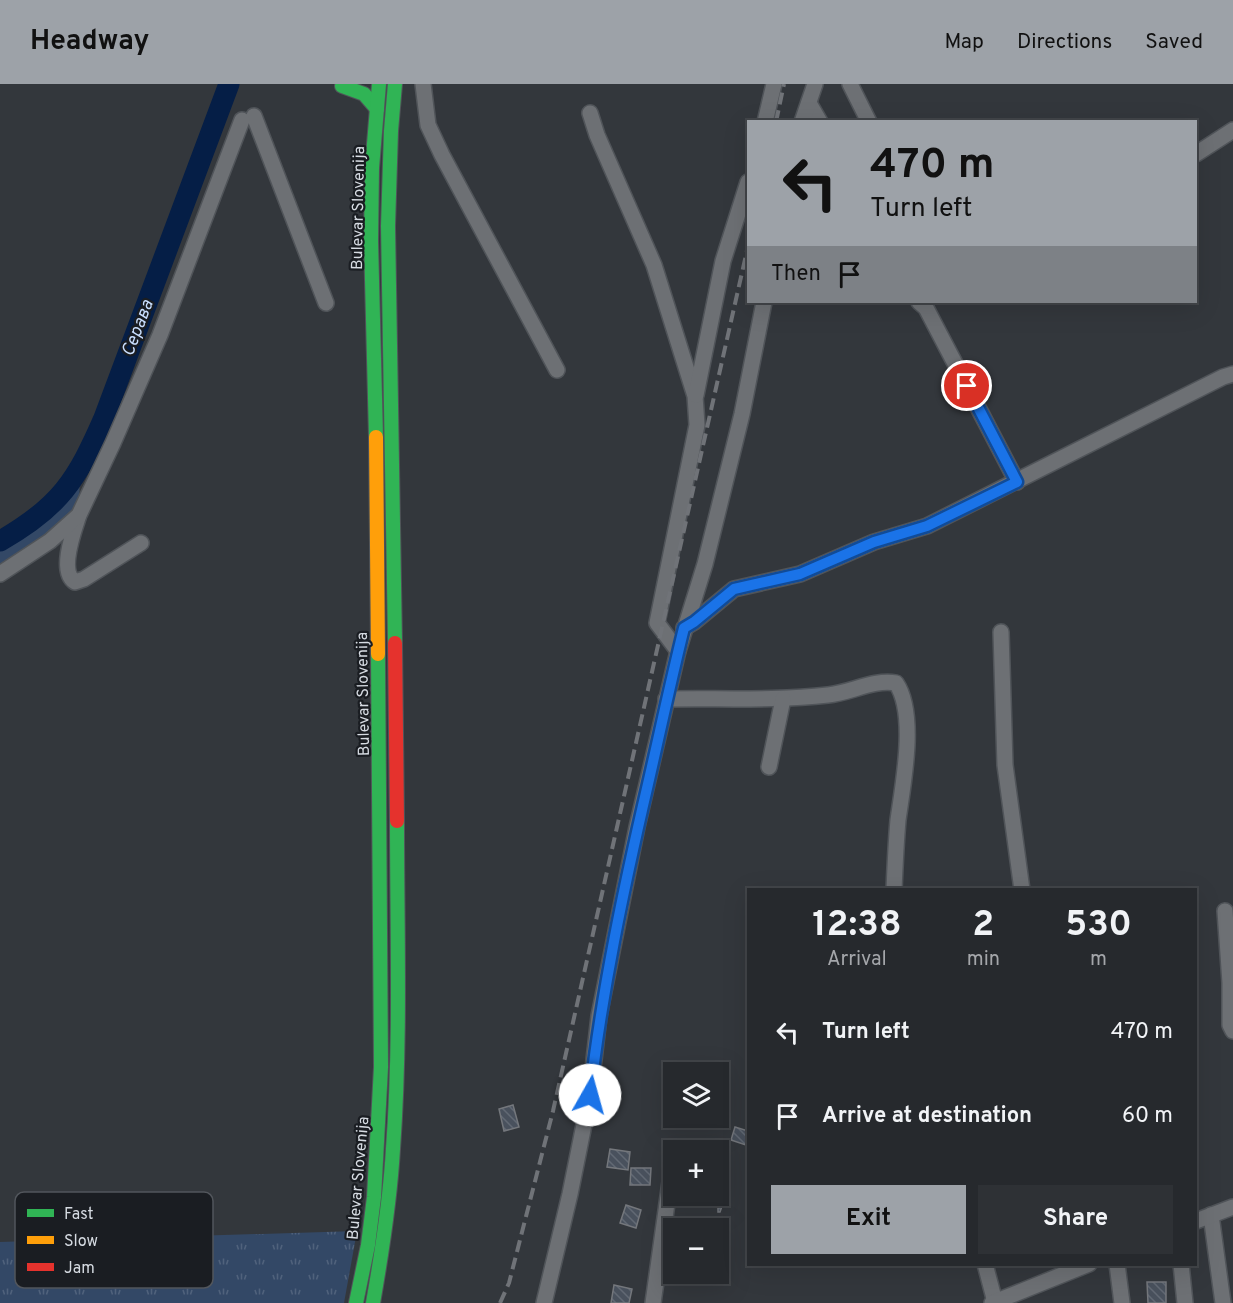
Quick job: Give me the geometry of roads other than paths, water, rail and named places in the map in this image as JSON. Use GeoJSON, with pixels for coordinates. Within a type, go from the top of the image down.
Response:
{"type":"FeatureCollection","features":[{"type":"Feature","properties":{"kind":"street","name":"Bulevar Slovenija"},"geometry":{"type":"LineString","coordinates":[[356,1303],[368,1245],[374,1197],[381,1067],[376,433],[371,241],[372,168],[379,84]]}},
{"type":"Feature","properties":{"kind":"street","name":"Bulevar Slovenija"},"geometry":{"type":"LineString","coordinates":[[373,1303],[389,1203],[398,1061],[394,542],[388,250],[388,182],[395,84]]}},
{"type":"Feature","properties":{"kind":"street"},"geometry":{"type":"LineString","coordinates":[[423,84],[428,125],[441,155],[557,370]]}},
{"type":"Feature","properties":{"kind":"street"},"geometry":{"type":"LineString","coordinates":[[765,120],[774,84]]}},
{"type":"Feature","properties":{"kind":"street"},"geometry":{"type":"LineString","coordinates":[[803,120],[815,84]]}},
{"type":"Feature","properties":{"kind":"street"},"geometry":{"type":"LineString","coordinates":[[850,84],[868,120]]}},
{"type":"Feature","properties":{"kind":"street"},"geometry":{"type":"LineString","coordinates":[[342,86],[364,94],[377,109]]}},
{"type":"Feature","properties":{"kind":"street"},"geometry":{"type":"LineString","coordinates":[[809,103],[819,120]]}},
{"type":"Feature","properties":{"kind":"street"},"geometry":{"type":"LineString","coordinates":[[590,113],[597,135],[654,265],[695,396],[697,425],[657,623],[678,651]]}},
{"type":"Feature","properties":{"kind":"street"},"geometry":{"type":"LineString","coordinates":[[141,543],[84,579],[75,582],[68,576],[73,532],[79,515],[160,336],[248,118],[326,303]]}},
{"type":"Feature","properties":{"kind":"street"},"geometry":{"type":"LineString","coordinates":[[1197,153],[1233,130]]}},
{"type":"Feature","properties":{"kind":"street"},"geometry":{"type":"LineString","coordinates":[[695,396],[723,261],[747,185]]}},
{"type":"Feature","properties":{"kind":"street"},"geometry":{"type":"LineString","coordinates":[[544,1303],[570,1194],[590,1095],[599,1016],[615,932],[666,699],[684,628],[705,564],[742,414],[764,303]]}},
{"type":"Feature","properties":{"kind":"street"},"geometry":{"type":"LineString","coordinates":[[920,303],[926,308],[1017,482]]}},
{"type":"Feature","properties":{"kind":"street"},"geometry":{"type":"LineString","coordinates":[[684,628],[734,589],[800,574],[874,542],[927,526],[1222,377],[1233,374]]}},
{"type":"Feature","properties":{"kind":"street"},"geometry":{"type":"LineString","coordinates":[[0,574],[50,541],[79,515]]}},
{"type":"Feature","properties":{"kind":"street"},"geometry":{"type":"LineString","coordinates":[[1001,632],[1005,765],[1022,888]]}},
{"type":"Feature","properties":{"kind":"street"},"geometry":{"type":"LineString","coordinates":[[666,699],[783,699],[831,695],[886,681],[896,683],[901,691],[907,727],[907,765],[899,818],[894,888]]}},
{"type":"Feature","properties":{"kind":"street"},"geometry":{"type":"LineString","coordinates":[[769,767],[783,699]]}},
{"type":"Feature","properties":{"kind":"street"},"geometry":{"type":"LineString","coordinates":[[1225,911],[1230,982],[1230,1024],[1233,1031]]}},
{"type":"Feature","properties":{"kind":"street"},"geometry":{"type":"LineString","coordinates":[[653,1303],[667,1206]]}},
{"type":"Feature","properties":{"kind":"street"},"geometry":{"type":"LineString","coordinates":[[1197,1221],[1233,1208]]}},
{"type":"Feature","properties":{"kind":"street"},"geometry":{"type":"LineString","coordinates":[[1211,1215],[1224,1303]]}},
{"type":"Feature","properties":{"kind":"street"},"geometry":{"type":"LineString","coordinates":[[985,1266],[994,1302],[1084,1266]]}},
{"type":"Feature","properties":{"kind":"street"},"geometry":{"type":"LineString","coordinates":[[1117,1266],[1122,1303]]}},
{"type":"Feature","properties":{"kind":"street"},"geometry":{"type":"LineString","coordinates":[[1181,1266],[1185,1303]]}},
{"type":"Feature","properties":{"kind":"waterway","name":"Серава"},"geometry":{"type":"LineString","coordinates":[[0,541],[38,516],[52,503],[64,490],[85,459],[104,418],[229,84]]}},
{"type":"Feature","properties":{"kind":"railway"},"geometry":{"type":"LineString","coordinates":[[776,120],[784,84]]}},
{"type":"Feature","properties":{"kind":"railway"},"geometry":{"type":"LineString","coordinates":[[500,1303],[509,1283],[553,1111],[747,250]]}}]}
